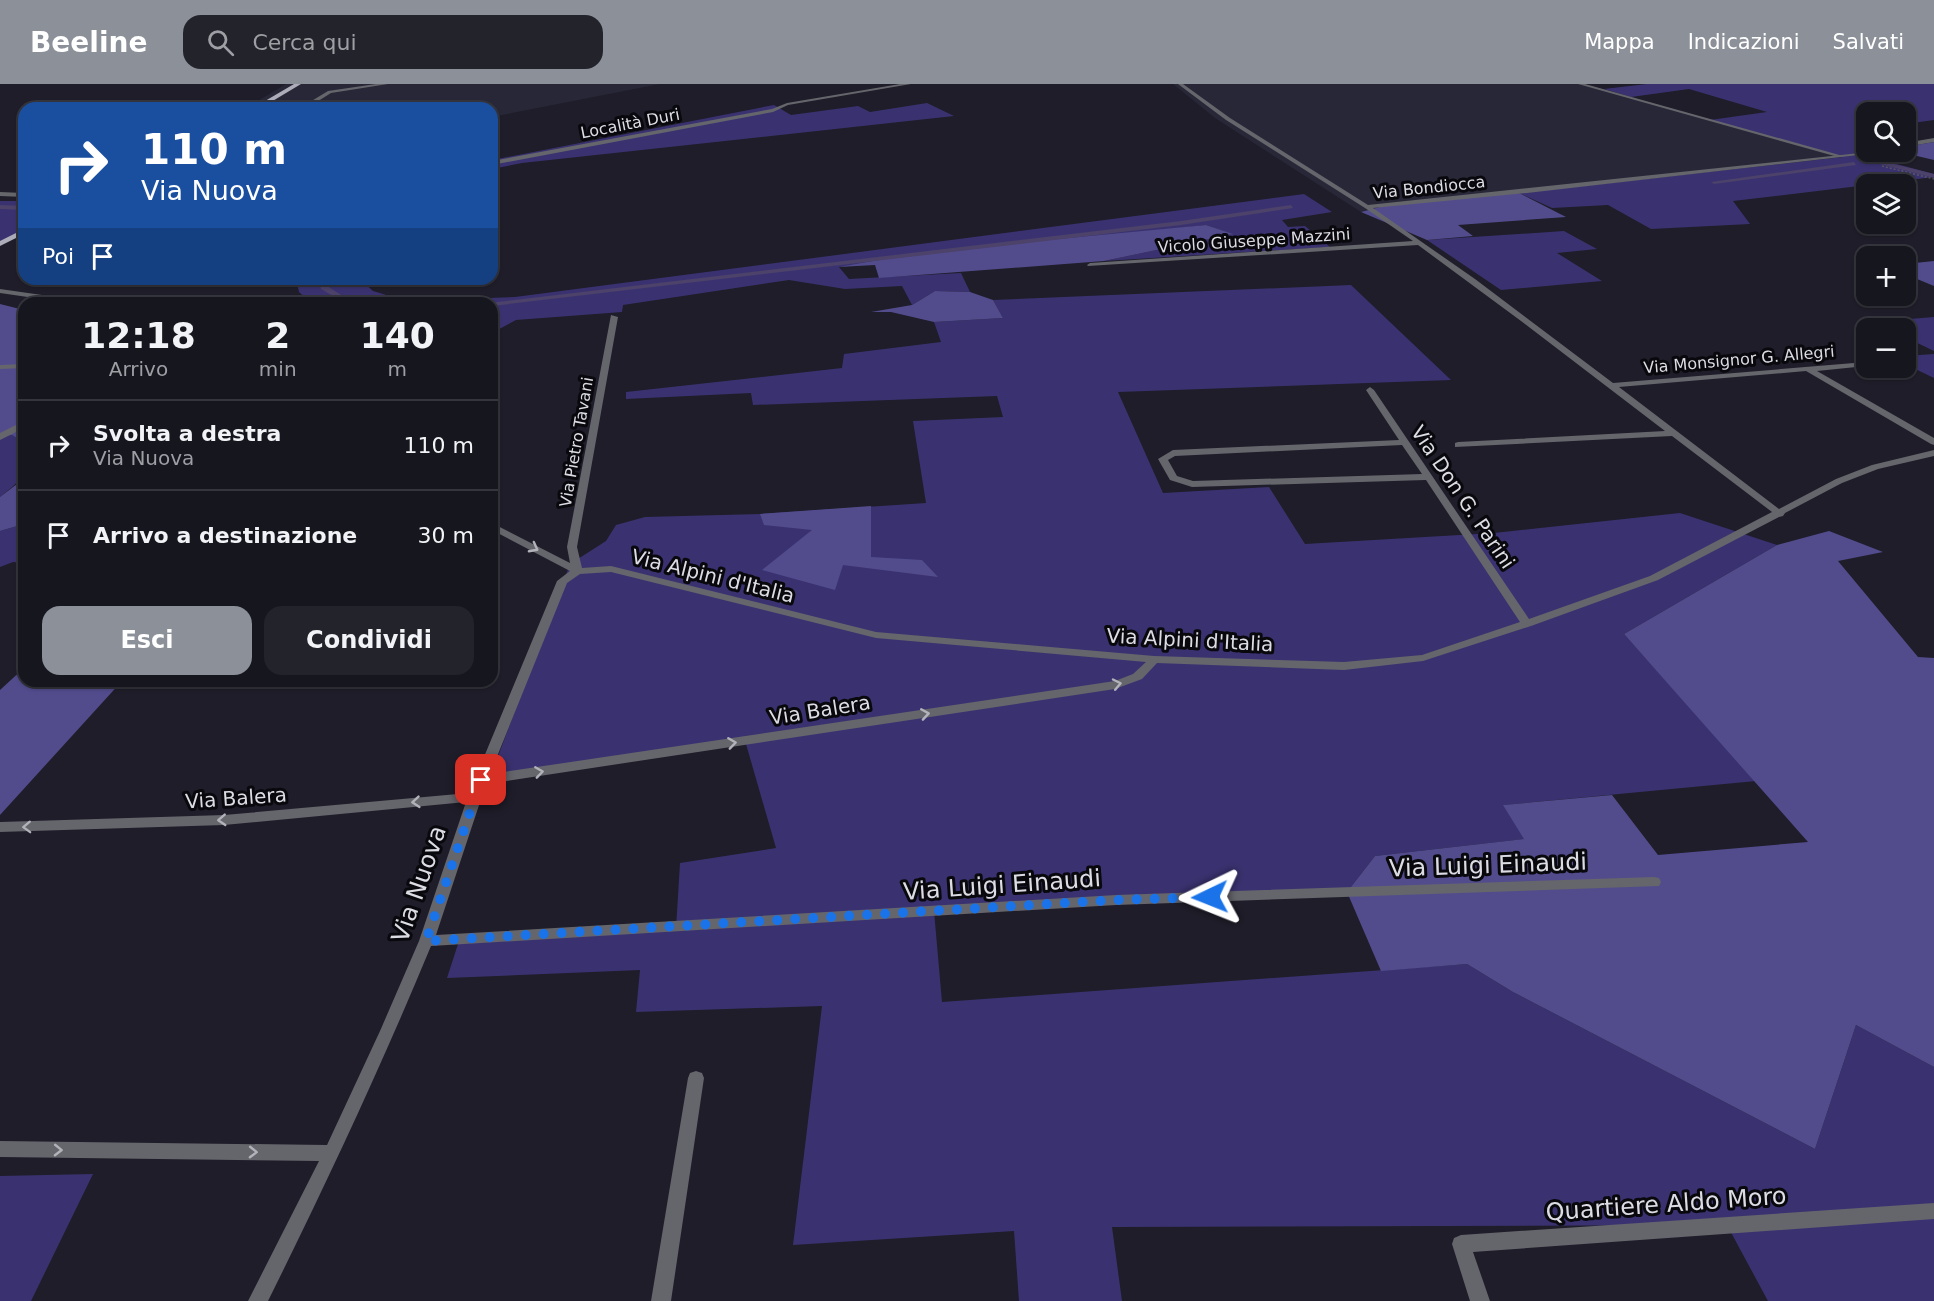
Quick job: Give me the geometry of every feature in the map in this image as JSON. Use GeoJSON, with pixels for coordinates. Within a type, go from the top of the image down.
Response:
{"type":"FeatureCollection","features":[{"type":"Feature","properties":{"kind":"main road"},"geometry":{"type":"LineString","coordinates":[[266,102],[298,84]]}},
{"type":"Feature","properties":{"kind":"main road"},"geometry":{"type":"LineString","coordinates":[[0,244],[18,234]]}},
{"type":"Feature","properties":{"kind":"street"},"geometry":{"type":"LineString","coordinates":[[330,92],[326,89],[334,84]]}},
{"type":"Feature","properties":{"kind":"street"},"geometry":{"type":"LineString","coordinates":[[313,102],[330,92],[386,84]]}},
{"type":"Feature","properties":{"kind":"street","name":"Località Duri"},"geometry":{"type":"LineString","coordinates":[[498,162],[774,110],[787,104],[909,84]]}},
{"type":"Feature","properties":{"kind":"street"},"geometry":{"type":"LineString","coordinates":[[1180,84],[1228,119],[1367,207]]}},
{"type":"Feature","properties":{"kind":"street"},"geometry":{"type":"LineString","coordinates":[[1580,84],[1840,156]]}},
{"type":"Feature","properties":{"kind":"street"},"geometry":{"type":"LineString","coordinates":[[1916,143],[1934,140]]}},
{"type":"Feature","properties":{"kind":"street","name":"Via Bondiocca"},"geometry":{"type":"LineString","coordinates":[[1367,207],[1856,154]]}},
{"type":"Feature","properties":{"kind":"street"},"geometry":{"type":"LineString","coordinates":[[0,194],[18,195]]}},
{"type":"Feature","properties":{"kind":"street","name":"Via Bondiocca"},"geometry":{"type":"LineString","coordinates":[[1367,207],[1614,385],[1672,433],[1780,514]]}},
{"type":"Feature","properties":{"kind":"street","name":"Vicolo Giuseppe Mazzini"},"geometry":{"type":"LineString","coordinates":[[1090,265],[1420,243]]}},
{"type":"Feature","properties":{"kind":"street"},"geometry":{"type":"LineString","coordinates":[[0,291],[42,297]]}},
{"type":"Feature","properties":{"kind":"street","name":"Via Pietro Tavani"},"geometry":{"type":"LineString","coordinates":[[577,571],[572,547],[614,317]]}},
{"type":"Feature","properties":{"kind":"street","name":"Via Monsignor G. Allegri"},"geometry":{"type":"LineString","coordinates":[[1614,385],[1856,365]]}},
{"type":"Feature","properties":{"kind":"street"},"geometry":{"type":"LineString","coordinates":[[0,367],[18,366]]}},
{"type":"Feature","properties":{"kind":"street"},"geometry":{"type":"LineString","coordinates":[[1808,369],[1934,442]]}},
{"type":"Feature","properties":{"kind":"street","name":"Via Don G. Parini"},"geometry":{"type":"LineString","coordinates":[[1370,390],[1527,624]]}},
{"type":"Feature","properties":{"kind":"street"},"geometry":{"type":"LineString","coordinates":[[0,437],[18,427]]}},
{"type":"Feature","properties":{"kind":"street"},"geometry":{"type":"LineString","coordinates":[[1458,445],[1672,433]]}},
{"type":"Feature","properties":{"kind":"street"},"geometry":{"type":"LineString","coordinates":[[1405,442],[1173,453],[1163,459],[1173,478],[1192,484],[1428,477]]}},
{"type":"Feature","properties":{"kind":"street","name":"Via Alpini d'Italia"},"geometry":{"type":"LineString","coordinates":[[577,571],[611,569],[876,635],[1154,659],[1355,665],[1423,658],[1527,624],[1654,578],[1848,478],[1875,467],[1934,453]]}},
{"type":"Feature","properties":{"kind":"street"},"geometry":{"type":"LineString","coordinates":[[498,529],[577,571]]}},
{"type":"Feature","properties":{"kind":"street","name":"Via Nuova"},"geometry":{"type":"LineString","coordinates":[[258,1301],[332,1153],[426,941],[474,797],[562,581],[577,571]]}},
{"type":"Feature","properties":{"kind":"street","name":"Via Balera"},"geometry":{"type":"LineString","coordinates":[[481,780],[1114,685],[1131,681],[1143,674],[1154,659]]}},
{"type":"Feature","properties":{"kind":"street","name":"Via Balera"},"geometry":{"type":"LineString","coordinates":[[0,827],[224,820],[474,797]]}},
{"type":"Feature","properties":{"kind":"street","name":"Via Luigi Einaudi"},"geometry":{"type":"LineString","coordinates":[[426,941],[1116,900],[1654,882]]}},
{"type":"Feature","properties":{"kind":"street"},"geometry":{"type":"LineString","coordinates":[[662,1301],[696,1078]]}},
{"type":"Feature","properties":{"kind":"street"},"geometry":{"type":"LineString","coordinates":[[0,1149],[332,1153]]}},
{"type":"Feature","properties":{"kind":"street","name":"Quartiere Aldo Moro"},"geometry":{"type":"LineString","coordinates":[[1480,1301],[1461,1244],[1934,1210]]}},
{"type":"Feature","properties":{"kind":"path"},"geometry":{"type":"LineString","coordinates":[[1840,156],[1934,179]]}},
{"type":"Feature","properties":{"kind":"shaded area"},"geometry":{"type":"Polygon","coordinates":[[[286,84],[660,84],[498,116],[498,102],[256,102],[286,84]]]}},
{"type":"Feature","properties":{"kind":"shaded area"},"geometry":{"type":"Polygon","coordinates":[[[1173,84],[1585,84],[1845,157],[1519,193],[1387,205],[1361,212],[1215,118],[1173,84]]]}},
{"type":"Feature","properties":{"kind":"shaded area"},"geometry":{"type":"Polygon","coordinates":[[[1647,84],[1934,84],[1934,120],[1916,122],[1916,102],[1856,102],[1856,162],[1889,162],[1934,174],[1934,177],[1916,179],[1916,174],[1856,174],[1856,186],[1733,201],[1750,224],[1651,229],[1608,205],[1552,208],[1519,193],[1843,157],[1710,120],[1767,112],[1689,89],[1631,97],[1604,89],[1647,84]]]}},
{"type":"Feature","properties":{"kind":"shaded area"},"geometry":{"type":"Polygon","coordinates":[[[927,103],[954,116],[522,163],[498,168],[498,159],[774,105],[791,115],[858,106],[870,112],[927,103]]]}},
{"type":"Feature","properties":{"kind":"shaded area"},"geometry":{"type":"Polygon","coordinates":[[[1934,142],[1934,160],[1916,156],[1916,145],[1934,142]]]}},
{"type":"Feature","properties":{"kind":"shaded area"},"geometry":{"type":"Polygon","coordinates":[[[1519,193],[1566,217],[1458,225],[1473,236],[1427,240],[1361,212],[1387,205],[1519,193]]]}},
{"type":"Feature","properties":{"kind":"shaded area"},"geometry":{"type":"Polygon","coordinates":[[[1304,194],[1332,212],[1282,220],[1288,227],[1305,226],[1330,247],[1104,261],[1232,234],[1206,225],[839,267],[849,279],[961,273],[970,292],[935,291],[912,305],[902,286],[845,289],[789,280],[623,305],[622,312],[516,320],[498,330],[498,298],[1304,194]]]}},
{"type":"Feature","properties":{"kind":"shaded area"},"geometry":{"type":"Polygon","coordinates":[[[0,201],[18,201],[18,236],[0,245],[0,201]]]}},
{"type":"Feature","properties":{"kind":"shaded area"},"geometry":{"type":"Polygon","coordinates":[[[1206,225],[1233,234],[1104,261],[879,278],[875,265],[839,267],[930,251],[1206,225]]]}},
{"type":"Feature","properties":{"kind":"shaded area"},"geometry":{"type":"Polygon","coordinates":[[[1564,231],[1597,249],[1557,253],[1602,281],[1501,290],[1427,240],[1564,231]]]}},
{"type":"Feature","properties":{"kind":"shaded area"},"geometry":{"type":"Polygon","coordinates":[[[1934,261],[1934,286],[1916,279],[1916,263],[1934,261]]]}},
{"type":"Feature","properties":{"kind":"shaded area"},"geometry":{"type":"Polygon","coordinates":[[[297,285],[366,285],[373,291],[393,297],[304,297],[299,292],[297,285]]]}},
{"type":"Feature","properties":{"kind":"shaded area"},"geometry":{"type":"Polygon","coordinates":[[[1351,285],[1451,380],[1118,392],[1163,493],[1269,487],[1305,544],[1494,533],[1680,513],[1777,545],[1624,634],[1756,781],[1504,805],[1525,839],[1375,856],[1347,892],[934,911],[942,1002],[1467,964],[1513,992],[1815,1149],[1856,1025],[1934,1067],[1934,1301],[1768,1301],[1727,1225],[1112,1227],[1122,1301],[1019,1301],[1014,1231],[793,1245],[822,1006],[636,1012],[640,970],[447,978],[458,944],[676,929],[680,863],[776,848],[746,744],[488,783],[570,564],[606,541],[616,525],[645,517],[760,514],[926,503],[913,421],[1003,417],[997,396],[753,405],[751,393],[626,399],[626,392],[842,368],[844,354],[941,342],[934,322],[1003,318],[993,300],[1351,285]]]}},
{"type":"Feature","properties":{"kind":"shaded area"},"geometry":{"type":"Polygon","coordinates":[[[935,291],[970,292],[993,300],[1003,318],[934,322],[891,312],[871,312],[912,305],[935,291]]]}},
{"type":"Feature","properties":{"kind":"shaded area"},"geometry":{"type":"Polygon","coordinates":[[[0,304],[18,308],[18,439],[12,435],[0,437],[0,304]]]}},
{"type":"Feature","properties":{"kind":"shaded area"},"geometry":{"type":"Polygon","coordinates":[[[1934,317],[1934,351],[1916,342],[1916,318],[1934,317]]]}},
{"type":"Feature","properties":{"kind":"shaded area"},"geometry":{"type":"Polygon","coordinates":[[[1934,354],[1934,378],[1916,369],[1916,355],[1934,354]]]}},
{"type":"Feature","properties":{"kind":"shaded area"},"geometry":{"type":"Polygon","coordinates":[[[12,435],[18,439],[18,480],[0,497],[0,437],[12,435]]]}},
{"type":"Feature","properties":{"kind":"shaded area"},"geometry":{"type":"Polygon","coordinates":[[[18,483],[18,526],[0,531],[0,497],[18,483]]]}},
{"type":"Feature","properties":{"kind":"shaded area"},"geometry":{"type":"Polygon","coordinates":[[[871,506],[871,557],[922,560],[938,577],[843,565],[835,590],[762,570],[812,530],[764,525],[760,514],[871,506]]]}},
{"type":"Feature","properties":{"kind":"shaded area"},"geometry":{"type":"Polygon","coordinates":[[[18,526],[18,562],[0,567],[0,531],[18,526]]]}},
{"type":"Feature","properties":{"kind":"shaded area"},"geometry":{"type":"Polygon","coordinates":[[[1829,531],[1883,552],[1838,561],[1918,657],[1934,658],[1934,1067],[1856,1025],[1815,1149],[1513,992],[1467,964],[1381,971],[1347,892],[1375,856],[1524,839],[1503,805],[1612,795],[1658,855],[1808,842],[1624,634],[1777,545],[1829,531]]]}},
{"type":"Feature","properties":{"kind":"shaded area"},"geometry":{"type":"Polygon","coordinates":[[[18,674],[18,687],[117,687],[0,815],[0,690],[18,674]]]}},
{"type":"Feature","properties":{"kind":"shaded area"},"geometry":{"type":"Polygon","coordinates":[[[93,1174],[31,1301],[0,1301],[0,1176],[93,1174]]]}},
{"type":"Feature","properties":{"kind":"waterway"},"geometry":{"type":"LineString","coordinates":[[1878,162],[1934,176]]}},
{"type":"Feature","properties":{"kind":"waterway"},"geometry":{"type":"LineString","coordinates":[[1714,182],[1854,164]]}},
{"type":"Feature","properties":{"kind":"waterway"},"geometry":{"type":"LineString","coordinates":[[0,207],[18,208]]}},
{"type":"Feature","properties":{"kind":"waterway"},"geometry":{"type":"LineString","coordinates":[[498,303],[1181,223],[1291,207]]}},
{"type":"Feature","properties":{"kind":"waterway"},"geometry":{"type":"LineString","coordinates":[[324,285],[340,297]]}},
{"type":"Feature","properties":{"kind":"route"},"geometry":{"type":"LineString","coordinates":[[481,780],[426,941],[1116,900],[1210,897]]}}]}
